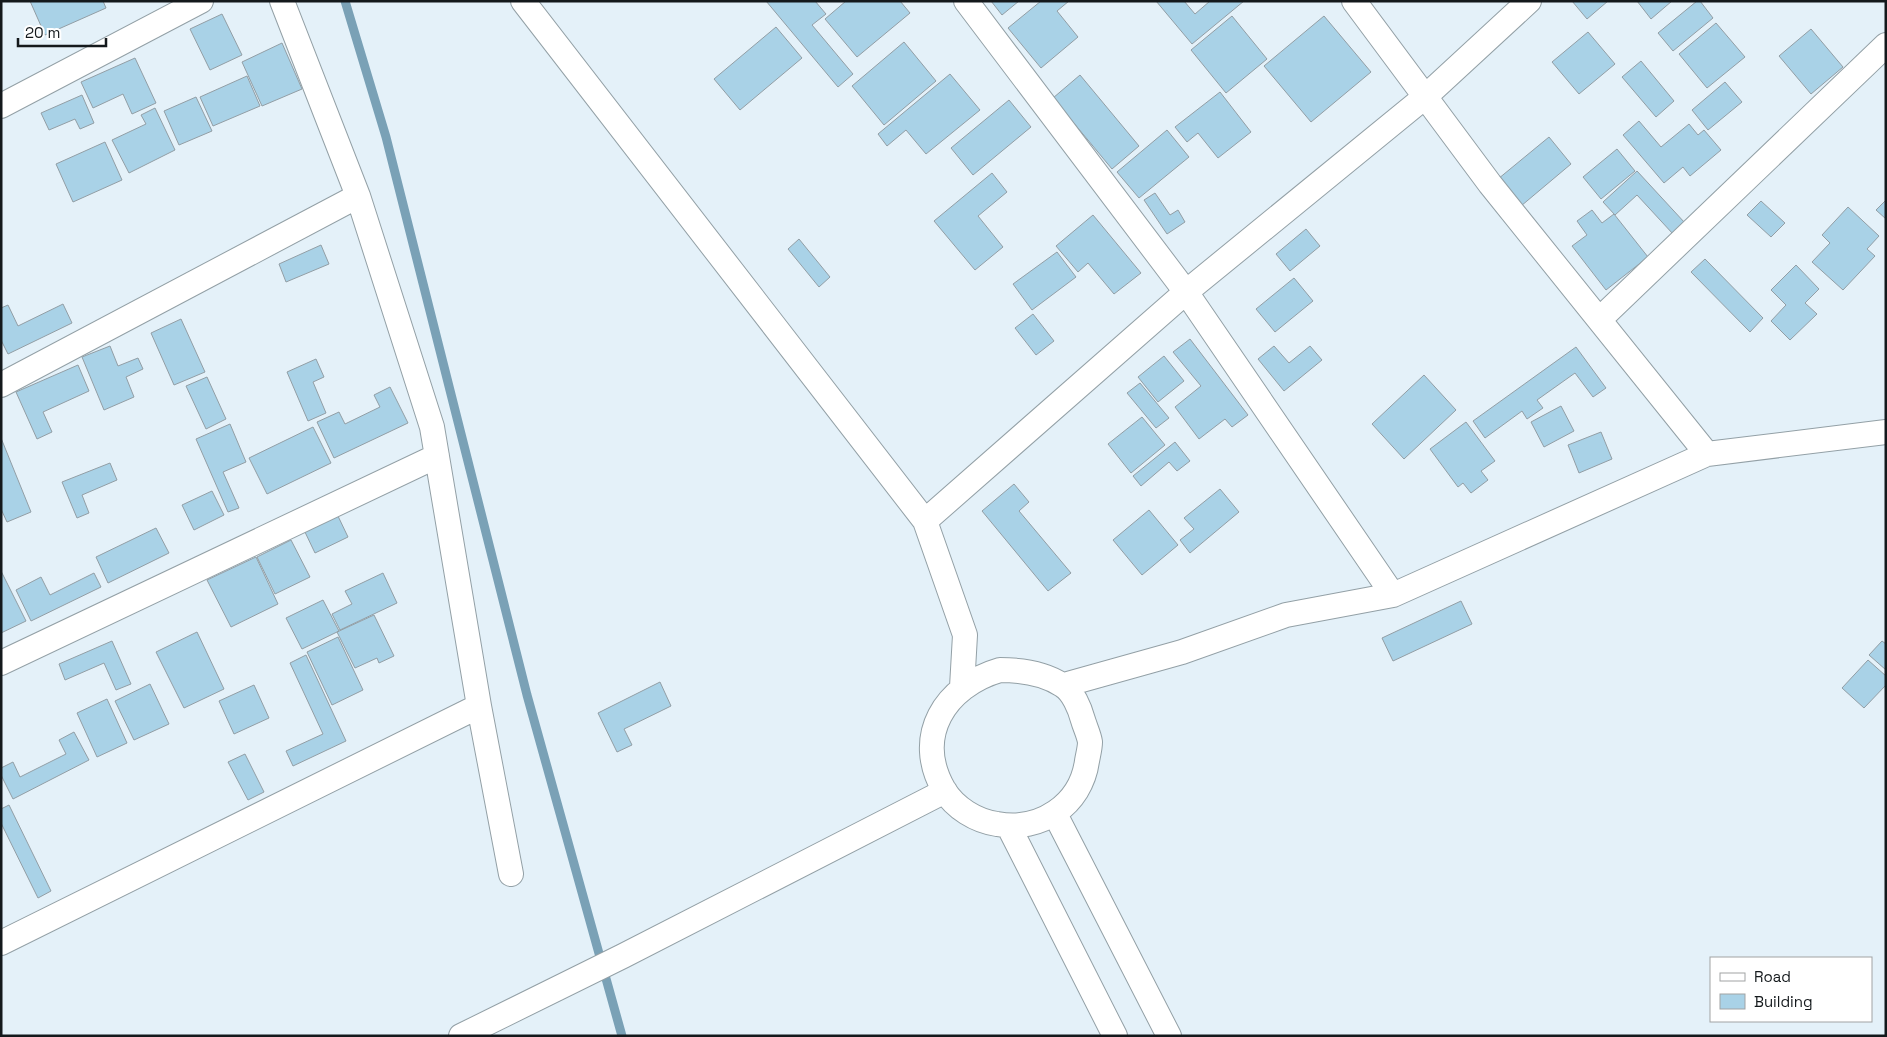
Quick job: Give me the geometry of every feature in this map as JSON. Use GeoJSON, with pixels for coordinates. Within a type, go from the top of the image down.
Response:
{"type":"FeatureCollection","features":[{"type":"Feature","properties":{"kind":"street"},"geometry":{"type":"LineString","coordinates":[[1,106],[201,1]]}},
{"type":"Feature","properties":{"kind":"street"},"geometry":{"type":"LineString","coordinates":[[282,1],[358,196],[432,427],[479,706],[511,874]]}},
{"type":"Feature","properties":{"kind":"street"},"geometry":{"type":"LineString","coordinates":[[523,1],[926,521],[965,635],[962,687]]}},
{"type":"Feature","properties":{"kind":"street"},"geometry":{"type":"LineString","coordinates":[[966,1],[1186,292],[1394,594]]}},
{"type":"Feature","properties":{"kind":"street"},"geometry":{"type":"LineString","coordinates":[[1354,1],[1490,184],[1707,454]]}},
{"type":"Feature","properties":{"kind":"street"},"geometry":{"type":"LineString","coordinates":[[926,521],[1186,292],[1426,96],[1529,1]]}},
{"type":"Feature","properties":{"kind":"street"},"geometry":{"type":"LineString","coordinates":[[1600,320],[1886,45]]}},
{"type":"Feature","properties":{"kind":"street"},"geometry":{"type":"LineString","coordinates":[[1,385],[358,196]]}},
{"type":"Feature","properties":{"kind":"street"},"geometry":{"type":"LineString","coordinates":[[1064,685],[1182,652],[1286,615],[1394,594],[1707,454],[1886,432]]}},
{"type":"Feature","properties":{"kind":"street"},"geometry":{"type":"LineString","coordinates":[[1,664],[437,456]]}},
{"type":"Feature","properties":{"kind":"street"},"geometry":{"type":"LineString","coordinates":[[1009,670],[1039,674],[1064,685],[1080,708],[1090,742],[1085,777],[1077,791],[1055,814],[1033,824],[1009,827],[984,822],[962,810],[945,791],[936,770],[932,748],[936,725],[946,704],[962,687],[980,676],[1009,670]]}},
{"type":"Feature","properties":{"kind":"street"},"geometry":{"type":"LineString","coordinates":[[1,943],[479,706]]}},
{"type":"Feature","properties":{"kind":"street"},"geometry":{"type":"LineString","coordinates":[[461,1036],[623,956],[945,791]]}},
{"type":"Feature","properties":{"kind":"street"},"geometry":{"type":"LineString","coordinates":[[1055,814],[1169,1036]]}},
{"type":"Feature","properties":{"kind":"street"},"geometry":{"type":"LineString","coordinates":[[1009,827],[1115,1036]]}},
{"type":"Feature","properties":{"kind":"building"},"geometry":{"type":"Polygon","coordinates":[[[30,1],[103,1],[106,8],[45,35],[30,1]]]}},
{"type":"Feature","properties":{"kind":"building"},"geometry":{"type":"Polygon","coordinates":[[[766,1],[815,1],[826,14],[812,25],[853,74],[838,87],[766,1]]]}},
{"type":"Feature","properties":{"kind":"building"},"geometry":{"type":"Polygon","coordinates":[[[846,1],[900,1],[910,13],[857,57],[825,19],[846,1]]]}},
{"type":"Feature","properties":{"kind":"building"},"geometry":{"type":"Polygon","coordinates":[[[991,1],[1019,1],[1002,15],[991,1]]]}},
{"type":"Feature","properties":{"kind":"building"},"geometry":{"type":"Polygon","coordinates":[[[1041,1],[1069,1],[1057,11],[1078,37],[1041,68],[1008,28],[1041,1]]]}},
{"type":"Feature","properties":{"kind":"building"},"geometry":{"type":"Polygon","coordinates":[[[1156,1],[1184,1],[1195,14],[1210,1],[1244,1],[1192,44],[1156,1]]]}},
{"type":"Feature","properties":{"kind":"building"},"geometry":{"type":"Polygon","coordinates":[[[1572,1],[1608,1],[1587,19],[1572,1]]]}},
{"type":"Feature","properties":{"kind":"building"},"geometry":{"type":"Polygon","coordinates":[[[1637,1],[1672,1],[1651,19],[1637,1]]]}},
{"type":"Feature","properties":{"kind":"building"},"geometry":{"type":"Polygon","coordinates":[[[1697,1],[1700,1],[1713,18],[1673,51],[1658,33],[1697,1]]]}},
{"type":"Feature","properties":{"kind":"building"},"geometry":{"type":"Polygon","coordinates":[[[222,14],[242,55],[210,70],[190,29],[222,14]]]}},
{"type":"Feature","properties":{"kind":"building"},"geometry":{"type":"Polygon","coordinates":[[[1232,16],[1267,59],[1226,93],[1191,50],[1232,16]]]}},
{"type":"Feature","properties":{"kind":"building"},"geometry":{"type":"Polygon","coordinates":[[[1324,16],[1371,72],[1311,122],[1264,66],[1324,16]]]}},
{"type":"Feature","properties":{"kind":"building"},"geometry":{"type":"Polygon","coordinates":[[[1716,23],[1745,57],[1707,88],[1679,54],[1716,23]]]}},
{"type":"Feature","properties":{"kind":"building"},"geometry":{"type":"Polygon","coordinates":[[[776,27],[802,58],[740,110],[714,79],[776,27]]]}},
{"type":"Feature","properties":{"kind":"building"},"geometry":{"type":"Polygon","coordinates":[[[1811,29],[1843,67],[1811,94],[1779,56],[1811,29]]]}},
{"type":"Feature","properties":{"kind":"building"},"geometry":{"type":"Polygon","coordinates":[[[1588,32],[1615,64],[1579,94],[1552,62],[1588,32]]]}},
{"type":"Feature","properties":{"kind":"building"},"geometry":{"type":"Polygon","coordinates":[[[904,42],[936,81],[884,125],[852,86],[904,42]]]}},
{"type":"Feature","properties":{"kind":"building"},"geometry":{"type":"Polygon","coordinates":[[[282,43],[302,89],[262,106],[242,62],[282,43]]]}},
{"type":"Feature","properties":{"kind":"building"},"geometry":{"type":"Polygon","coordinates":[[[135,58],[156,103],[132,114],[123,94],[93,108],[81,82],[135,58]]]}},
{"type":"Feature","properties":{"kind":"building"},"geometry":{"type":"Polygon","coordinates":[[[1641,61],[1674,101],[1656,117],[1622,77],[1641,61]]]}},
{"type":"Feature","properties":{"kind":"building"},"geometry":{"type":"Polygon","coordinates":[[[950,74],[980,110],[926,154],[906,130],[887,146],[878,134],[950,74]]]}},
{"type":"Feature","properties":{"kind":"building"},"geometry":{"type":"Polygon","coordinates":[[[1080,75],[1139,146],[1112,169],[1053,98],[1080,75]]]}},
{"type":"Feature","properties":{"kind":"building"},"geometry":{"type":"Polygon","coordinates":[[[247,76],[260,106],[213,126],[200,97],[247,76]]]}},
{"type":"Feature","properties":{"kind":"building"},"geometry":{"type":"Polygon","coordinates":[[[1725,82],[1742,102],[1708,130],[1692,110],[1725,82]]]}},
{"type":"Feature","properties":{"kind":"building"},"geometry":{"type":"Polygon","coordinates":[[[1220,92],[1251,132],[1218,158],[1198,133],[1187,142],[1175,127],[1220,92]]]}},
{"type":"Feature","properties":{"kind":"building"},"geometry":{"type":"Polygon","coordinates":[[[82,95],[94,123],[80,129],[75,119],[49,130],[41,113],[82,95]]]}},
{"type":"Feature","properties":{"kind":"building"},"geometry":{"type":"Polygon","coordinates":[[[196,97],[212,131],[179,145],[164,111],[196,97]]]}},
{"type":"Feature","properties":{"kind":"building"},"geometry":{"type":"Polygon","coordinates":[[[1009,100],[1031,127],[973,175],[951,148],[1009,100]]]}},
{"type":"Feature","properties":{"kind":"building"},"geometry":{"type":"Polygon","coordinates":[[[155,108],[175,150],[129,173],[112,140],[146,124],[141,115],[155,108]]]}},
{"type":"Feature","properties":{"kind":"building"},"geometry":{"type":"Polygon","coordinates":[[[1639,121],[1661,147],[1689,124],[1698,135],[1704,130],[1721,150],[1690,176],[1683,167],[1664,183],[1623,135],[1639,121]]]}},
{"type":"Feature","properties":{"kind":"building"},"geometry":{"type":"Polygon","coordinates":[[[1167,130],[1189,157],[1139,198],[1117,172],[1167,130]]]}},
{"type":"Feature","properties":{"kind":"building"},"geometry":{"type":"Polygon","coordinates":[[[1549,137],[1571,164],[1521,206],[1498,179],[1549,137]]]}},
{"type":"Feature","properties":{"kind":"building"},"geometry":{"type":"Polygon","coordinates":[[[105,142],[122,180],[73,202],[56,164],[105,142]]]}},
{"type":"Feature","properties":{"kind":"building"},"geometry":{"type":"Polygon","coordinates":[[[1617,149],[1635,171],[1601,199],[1583,177],[1617,149]]]}},
{"type":"Feature","properties":{"kind":"building"},"geometry":{"type":"Polygon","coordinates":[[[1637,171],[1685,223],[1673,234],[1637,195],[1615,215],[1603,202],[1637,171]]]}},
{"type":"Feature","properties":{"kind":"building"},"geometry":{"type":"Polygon","coordinates":[[[992,173],[1007,192],[978,216],[1003,247],[975,270],[934,221],[992,173]]]}},
{"type":"Feature","properties":{"kind":"building"},"geometry":{"type":"Polygon","coordinates":[[[1155,193],[1170,215],[1178,210],[1185,222],[1167,234],[1144,200],[1155,193]]]}},
{"type":"Feature","properties":{"kind":"building"},"geometry":{"type":"Polygon","coordinates":[[[1886,200],[1886,219],[1876,210],[1886,200]]]}},
{"type":"Feature","properties":{"kind":"building"},"geometry":{"type":"Polygon","coordinates":[[[1761,201],[1785,223],[1771,237],[1747,215],[1761,201]]]}},
{"type":"Feature","properties":{"kind":"building"},"geometry":{"type":"Polygon","coordinates":[[[1848,207],[1879,236],[1867,249],[1875,256],[1843,290],[1812,262],[1830,243],[1822,235],[1848,207]]]}},
{"type":"Feature","properties":{"kind":"building"},"geometry":{"type":"Polygon","coordinates":[[[1592,210],[1602,223],[1614,214],[1648,257],[1606,290],[1572,246],[1587,235],[1577,221],[1592,210]]]}},
{"type":"Feature","properties":{"kind":"building"},"geometry":{"type":"Polygon","coordinates":[[[1093,215],[1141,273],[1114,294],[1088,263],[1078,272],[1056,246],[1093,215]]]}},
{"type":"Feature","properties":{"kind":"building"},"geometry":{"type":"Polygon","coordinates":[[[1306,229],[1320,246],[1290,271],[1276,254],[1306,229]]]}},
{"type":"Feature","properties":{"kind":"building"},"geometry":{"type":"Polygon","coordinates":[[[799,239],[830,277],[819,287],[788,249],[799,239]]]}},
{"type":"Feature","properties":{"kind":"building"},"geometry":{"type":"Polygon","coordinates":[[[321,245],[329,264],[286,282],[279,264],[321,245]]]}},
{"type":"Feature","properties":{"kind":"building"},"geometry":{"type":"Polygon","coordinates":[[[1057,252],[1076,277],[1032,310],[1013,284],[1057,252]]]}},
{"type":"Feature","properties":{"kind":"building"},"geometry":{"type":"Polygon","coordinates":[[[1705,259],[1763,318],[1750,332],[1691,272],[1705,259]]]}},
{"type":"Feature","properties":{"kind":"building"},"geometry":{"type":"Polygon","coordinates":[[[1796,265],[1819,289],[1805,303],[1817,314],[1790,340],[1771,321],[1786,305],[1771,290],[1796,265]]]}},
{"type":"Feature","properties":{"kind":"building"},"geometry":{"type":"Polygon","coordinates":[[[1294,278],[1313,301],[1275,332],[1256,309],[1294,278]]]}},
{"type":"Feature","properties":{"kind":"building"},"geometry":{"type":"Polygon","coordinates":[[[63,304],[72,323],[8,354],[1,340],[1,308],[8,305],[18,326],[63,304]]]}},
{"type":"Feature","properties":{"kind":"building"},"geometry":{"type":"Polygon","coordinates":[[[1033,314],[1054,341],[1036,355],[1015,328],[1033,314]]]}},
{"type":"Feature","properties":{"kind":"building"},"geometry":{"type":"Polygon","coordinates":[[[181,319],[205,372],[174,385],[151,333],[181,319]]]}},
{"type":"Feature","properties":{"kind":"building"},"geometry":{"type":"Polygon","coordinates":[[[1190,339],[1248,415],[1232,427],[1225,419],[1199,439],[1175,407],[1201,386],[1173,352],[1190,339]]]}},
{"type":"Feature","properties":{"kind":"building"},"geometry":{"type":"Polygon","coordinates":[[[110,346],[118,366],[138,358],[143,369],[126,377],[134,397],[104,410],[82,357],[110,346]]]}},
{"type":"Feature","properties":{"kind":"building"},"geometry":{"type":"Polygon","coordinates":[[[1274,346],[1289,363],[1310,346],[1322,360],[1284,391],[1258,359],[1274,346]]]}},
{"type":"Feature","properties":{"kind":"building"},"geometry":{"type":"Polygon","coordinates":[[[1576,347],[1606,388],[1593,397],[1575,373],[1537,400],[1543,408],[1527,419],[1522,411],[1485,438],[1473,421],[1576,347]]]}},
{"type":"Feature","properties":{"kind":"building"},"geometry":{"type":"Polygon","coordinates":[[[1164,356],[1184,381],[1158,402],[1138,377],[1164,356]]]}},
{"type":"Feature","properties":{"kind":"building"},"geometry":{"type":"Polygon","coordinates":[[[316,359],[324,377],[313,382],[326,413],[308,421],[287,372],[316,359]]]}},
{"type":"Feature","properties":{"kind":"building"},"geometry":{"type":"Polygon","coordinates":[[[78,365],[89,391],[43,412],[52,432],[37,439],[16,392],[78,365]]]}},
{"type":"Feature","properties":{"kind":"building"},"geometry":{"type":"Polygon","coordinates":[[[1424,375],[1456,410],[1404,459],[1372,424],[1424,375]]]}},
{"type":"Feature","properties":{"kind":"building"},"geometry":{"type":"Polygon","coordinates":[[[207,377],[226,419],[206,429],[186,386],[207,377]]]}},
{"type":"Feature","properties":{"kind":"building"},"geometry":{"type":"Polygon","coordinates":[[[1140,383],[1169,418],[1156,428],[1127,393],[1140,383]]]}},
{"type":"Feature","properties":{"kind":"building"},"geometry":{"type":"Polygon","coordinates":[[[390,387],[408,423],[334,458],[317,422],[339,412],[345,424],[380,407],[374,395],[390,387]]]}},
{"type":"Feature","properties":{"kind":"building"},"geometry":{"type":"Polygon","coordinates":[[[1561,406],[1574,431],[1544,447],[1531,422],[1561,406]]]}},
{"type":"Feature","properties":{"kind":"building"},"geometry":{"type":"Polygon","coordinates":[[[1142,417],[1165,445],[1131,473],[1108,444],[1142,417]]]}},
{"type":"Feature","properties":{"kind":"building"},"geometry":{"type":"Polygon","coordinates":[[[1466,422],[1495,461],[1481,471],[1488,480],[1471,493],[1463,483],[1458,487],[1430,449],[1466,422]]]}},
{"type":"Feature","properties":{"kind":"building"},"geometry":{"type":"Polygon","coordinates":[[[230,424],[246,462],[223,472],[239,508],[228,512],[196,439],[230,424]]]}},
{"type":"Feature","properties":{"kind":"building"},"geometry":{"type":"Polygon","coordinates":[[[313,427],[331,463],[267,494],[249,458],[313,427]]]}},
{"type":"Feature","properties":{"kind":"building"},"geometry":{"type":"Polygon","coordinates":[[[1601,432],[1612,459],[1579,473],[1568,445],[1601,432]]]}},
{"type":"Feature","properties":{"kind":"building"},"geometry":{"type":"Polygon","coordinates":[[[1,438],[31,512],[7,522],[1,509],[1,438]]]}},
{"type":"Feature","properties":{"kind":"building"},"geometry":{"type":"Polygon","coordinates":[[[1175,442],[1190,461],[1177,471],[1169,462],[1141,486],[1133,476],[1175,442]]]}},
{"type":"Feature","properties":{"kind":"building"},"geometry":{"type":"Polygon","coordinates":[[[110,463],[117,480],[82,495],[89,513],[77,518],[62,482],[110,463]]]}},
{"type":"Feature","properties":{"kind":"building"},"geometry":{"type":"Polygon","coordinates":[[[1014,484],[1029,502],[1019,511],[1071,573],[1048,591],[982,511],[1014,484]]]}},
{"type":"Feature","properties":{"kind":"building"},"geometry":{"type":"Polygon","coordinates":[[[1220,489],[1239,512],[1190,553],[1180,540],[1194,529],[1184,518],[1220,489]]]}},
{"type":"Feature","properties":{"kind":"building"},"geometry":{"type":"Polygon","coordinates":[[[212,491],[224,515],[194,530],[182,505],[212,491]]]}},
{"type":"Feature","properties":{"kind":"building"},"geometry":{"type":"Polygon","coordinates":[[[1149,510],[1178,545],[1142,575],[1113,540],[1149,510]]]}},
{"type":"Feature","properties":{"kind":"building"},"geometry":{"type":"Polygon","coordinates":[[[337,514],[348,537],[315,553],[304,530],[337,514]]]}},
{"type":"Feature","properties":{"kind":"building"},"geometry":{"type":"Polygon","coordinates":[[[156,528],[169,553],[108,583],[96,557],[156,528]]]}},
{"type":"Feature","properties":{"kind":"building"},"geometry":{"type":"Polygon","coordinates":[[[291,540],[310,577],[275,594],[257,557],[291,540]]]}},
{"type":"Feature","properties":{"kind":"building"},"geometry":{"type":"Polygon","coordinates":[[[256,557],[278,604],[231,627],[207,580],[256,557]]]}},
{"type":"Feature","properties":{"kind":"building"},"geometry":{"type":"Polygon","coordinates":[[[1,571],[26,621],[1,633],[1,571]]]}},
{"type":"Feature","properties":{"kind":"building"},"geometry":{"type":"Polygon","coordinates":[[[94,573],[101,587],[31,621],[16,590],[41,577],[50,595],[94,573]]]}},
{"type":"Feature","properties":{"kind":"building"},"geometry":{"type":"Polygon","coordinates":[[[383,573],[397,603],[340,630],[332,614],[352,604],[345,591],[383,573]]]}},
{"type":"Feature","properties":{"kind":"building"},"geometry":{"type":"Polygon","coordinates":[[[323,600],[339,631],[302,649],[286,618],[323,600]]]}},
{"type":"Feature","properties":{"kind":"building"},"geometry":{"type":"Polygon","coordinates":[[[1461,601],[1472,624],[1393,661],[1382,638],[1461,601]]]}},
{"type":"Feature","properties":{"kind":"building"},"geometry":{"type":"Polygon","coordinates":[[[374,615],[394,656],[379,663],[377,658],[355,668],[337,632],[374,615]]]}},
{"type":"Feature","properties":{"kind":"building"},"geometry":{"type":"Polygon","coordinates":[[[197,632],[224,689],[184,708],[156,652],[197,632]]]}},
{"type":"Feature","properties":{"kind":"building"},"geometry":{"type":"Polygon","coordinates":[[[338,637],[363,690],[332,705],[307,652],[338,637]]]}},
{"type":"Feature","properties":{"kind":"building"},"geometry":{"type":"Polygon","coordinates":[[[112,641],[131,684],[116,690],[104,663],[65,680],[59,664],[112,641]]]}},
{"type":"Feature","properties":{"kind":"building"},"geometry":{"type":"Polygon","coordinates":[[[1882,641],[1886,644],[1886,670],[1869,655],[1882,641]]]}},
{"type":"Feature","properties":{"kind":"building"},"geometry":{"type":"Polygon","coordinates":[[[306,655],[346,741],[293,766],[286,751],[323,734],[290,663],[306,655]]]}},
{"type":"Feature","properties":{"kind":"building"},"geometry":{"type":"Polygon","coordinates":[[[1868,660],[1886,676],[1886,685],[1864,708],[1842,688],[1868,660]]]}},
{"type":"Feature","properties":{"kind":"building"},"geometry":{"type":"Polygon","coordinates":[[[660,682],[671,706],[624,729],[632,745],[617,752],[598,713],[660,682]]]}},
{"type":"Feature","properties":{"kind":"building"},"geometry":{"type":"Polygon","coordinates":[[[150,684],[169,724],[134,740],[115,701],[150,684]]]}},
{"type":"Feature","properties":{"kind":"building"},"geometry":{"type":"Polygon","coordinates":[[[254,685],[269,718],[234,734],[219,701],[254,685]]]}},
{"type":"Feature","properties":{"kind":"building"},"geometry":{"type":"Polygon","coordinates":[[[107,699],[127,743],[97,757],[77,713],[107,699]]]}},
{"type":"Feature","properties":{"kind":"building"},"geometry":{"type":"Polygon","coordinates":[[[74,732],[89,760],[13,799],[1,775],[1,768],[13,762],[20,777],[66,754],[59,740],[74,732]]]}},
{"type":"Feature","properties":{"kind":"building"},"geometry":{"type":"Polygon","coordinates":[[[245,754],[264,792],[248,800],[228,762],[245,754]]]}},
{"type":"Feature","properties":{"kind":"building"},"geometry":{"type":"Polygon","coordinates":[[[9,805],[51,891],[38,898],[1,823],[1,809],[9,805]]]}},
{"type":"Feature","properties":{"kind":"waterway"},"geometry":{"type":"LineString","coordinates":[[345,1],[386,137],[527,695],[622,1036]]}}]}
